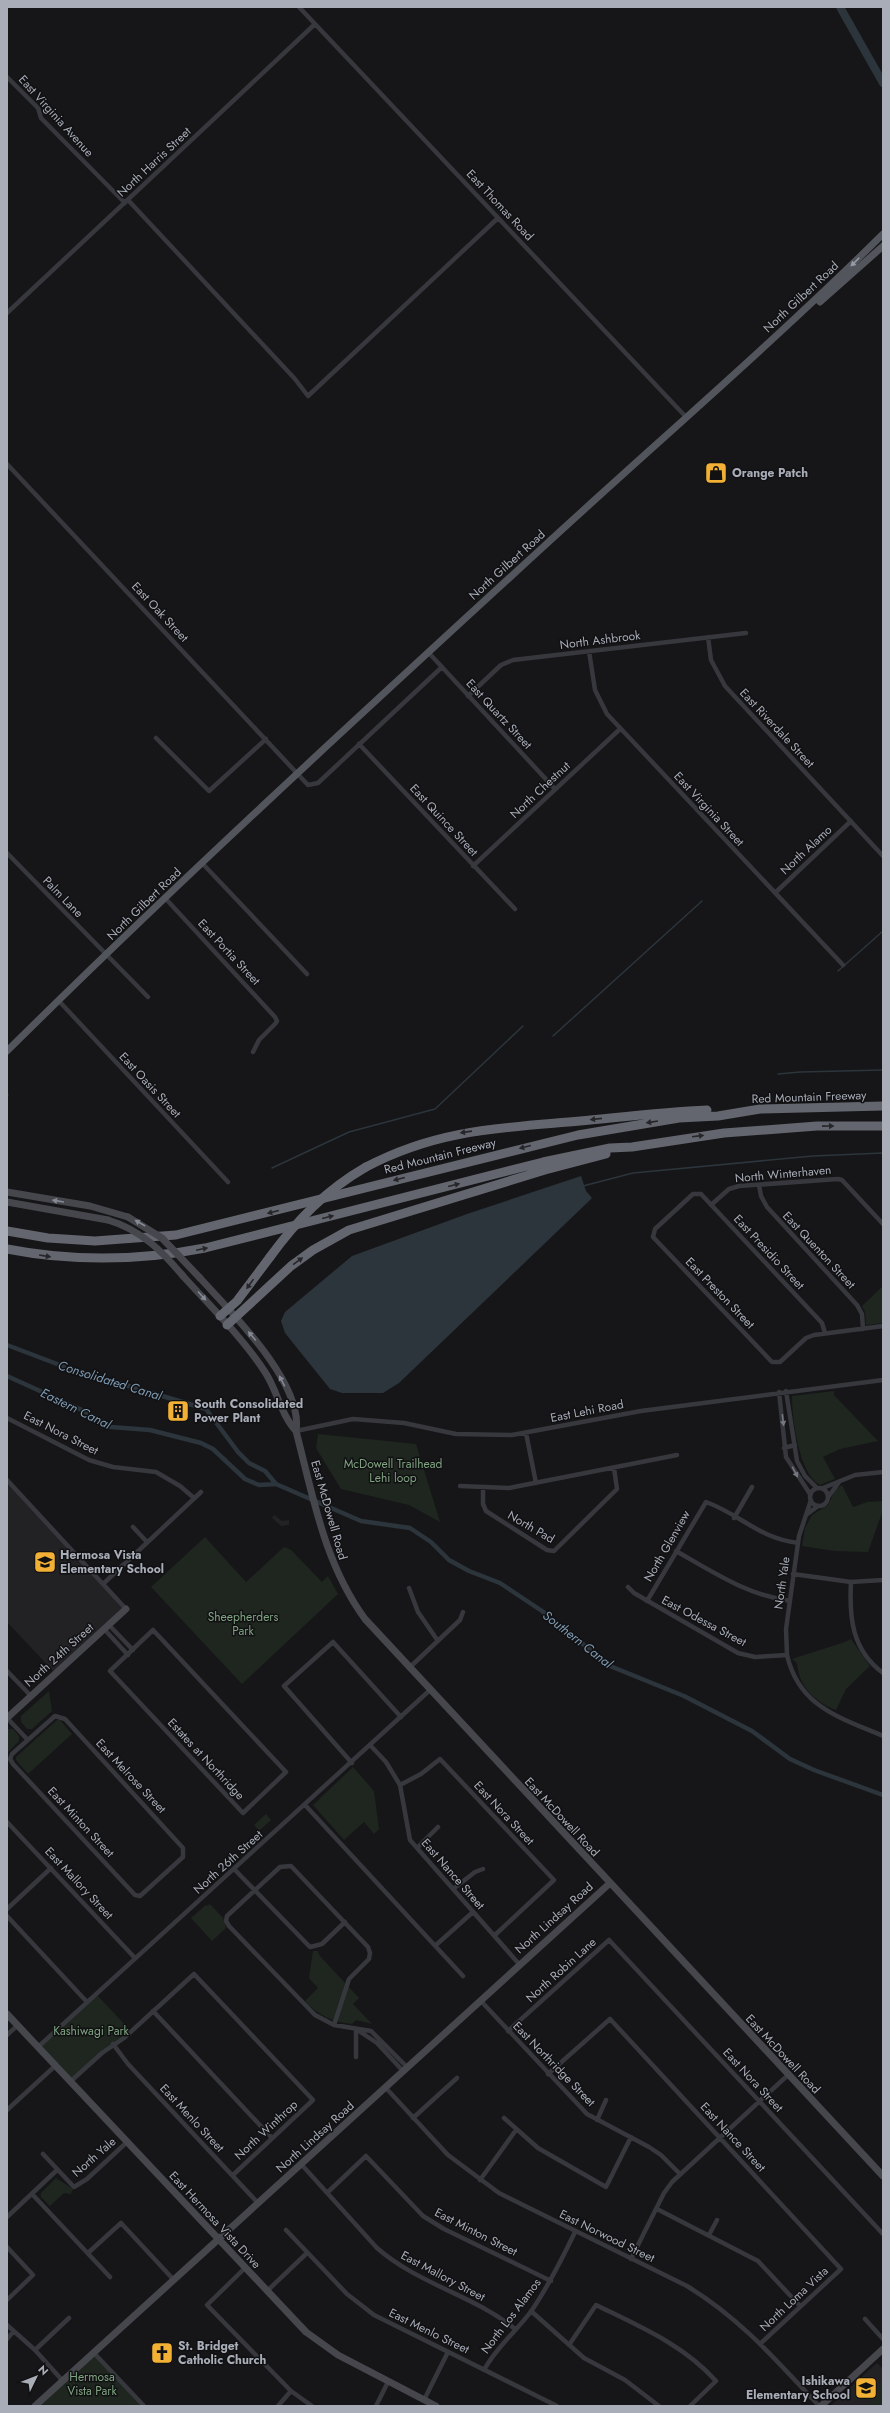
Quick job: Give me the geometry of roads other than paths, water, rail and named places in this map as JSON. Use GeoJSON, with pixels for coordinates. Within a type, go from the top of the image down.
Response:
{"type":"FeatureCollection","features":[{"type":"Feature","properties":{"kind":"highway","name":"Red Mountain Freeway"},"geometry":{"type":"LineString","coordinates":[[7,1232],[48,1238],[95,1241],[176,1235],[547,1142],[679,1118],[718,1116],[760,1109],[883,1106]]}},
{"type":"Feature","properties":{"kind":"highway"},"geometry":{"type":"LineString","coordinates":[[220,1316],[238,1301],[288,1232],[317,1202],[366,1167],[409,1147],[457,1133],[680,1111],[760,1109]]}},
{"type":"Feature","properties":{"kind":"highway"},"geometry":{"type":"LineString","coordinates":[[7,1249],[52,1257],[90,1260],[155,1257],[184,1252],[543,1162],[610,1148],[632,1147],[731,1132],[817,1126],[883,1126]]}},
{"type":"Feature","properties":{"kind":"highway"},"geometry":{"type":"LineString","coordinates":[[227,1325],[291,1266],[313,1250],[350,1230],[545,1170],[632,1147]]}},
{"type":"Feature","properties":{"kind":"main road","name":"North Gilbert Road"},"geometry":{"type":"LineString","coordinates":[[7,1051],[165,898],[428,652],[831,285],[883,234]]}},
{"type":"Feature","properties":{"kind":"main road","name":"North Gilbert Road"},"geometry":{"type":"LineString","coordinates":[[733,374],[782,336],[883,246]]}},
{"type":"Feature","properties":{"kind":"main road","name":"East McDowell Road"},"geometry":{"type":"LineString","coordinates":[[7,1192],[90,1206],[128,1217],[162,1238],[228,1309],[258,1344],[276,1370],[298,1419],[296,1431],[330,1557],[346,1592],[365,1619],[609,1884],[883,2176]]}},
{"type":"Feature","properties":{"kind":"main road","name":"East McDowell Road"},"geometry":{"type":"LineString","coordinates":[[7,1202],[108,1220],[146,1238],[164,1253],[220,1316],[266,1373],[282,1405],[288,1422],[296,1431]]}},
{"type":"Feature","properties":{"kind":"main road","name":"North 24th Street"},"geometry":{"type":"LineString","coordinates":[[7,1718],[126,1608]]}},
{"type":"Feature","properties":{"kind":"main road","name":"North Lindsay Road"},"geometry":{"type":"LineString","coordinates":[[35,2406],[62,2380],[94,2353],[173,2278],[258,2203],[519,1964],[609,1884]]}},
{"type":"Feature","properties":{"kind":"main road","name":"East Hermosa Vista Drive"},"geometry":{"type":"LineString","coordinates":[[7,2014],[306,2332],[323,2346],[388,2382],[436,2406]]}},
{"type":"Feature","properties":{"kind":"main road"},"geometry":{"type":"LineString","coordinates":[[820,2406],[883,2348]]}},
{"type":"Feature","properties":{"kind":"street","name":"East Thomas Road"},"geometry":{"type":"LineString","coordinates":[[299,7],[686,417]]}},
{"type":"Feature","properties":{"kind":"street","name":"North Harris Street"},"geometry":{"type":"LineString","coordinates":[[7,313],[315,24]]}},
{"type":"Feature","properties":{"kind":"street","name":"East Virginia Avenue"},"geometry":{"type":"LineString","coordinates":[[7,77],[38,108],[41,118],[126,202],[295,379],[308,396],[498,218]]}},
{"type":"Feature","properties":{"kind":"street","name":"East Oak Street"},"geometry":{"type":"LineString","coordinates":[[7,464],[298,774]]}},
{"type":"Feature","properties":{"kind":"street","name":"North Ashbrook"},"geometry":{"type":"LineString","coordinates":[[468,696],[496,669],[506,662],[746,633]]}},
{"type":"Feature","properties":{"kind":"street","name":"East Riverdale Street"},"geometry":{"type":"LineString","coordinates":[[708,637],[711,660],[725,686],[883,856]]}},
{"type":"Feature","properties":{"kind":"street","name":"East Virginia Street"},"geometry":{"type":"LineString","coordinates":[[589,651],[597,696],[607,714],[842,965]]}},
{"type":"Feature","properties":{"kind":"street","name":"East Quartz Street"},"geometry":{"type":"LineString","coordinates":[[428,652],[555,789]]}},
{"type":"Feature","properties":{"kind":"street"},"geometry":{"type":"LineString","coordinates":[[298,774],[308,785],[318,783],[442,667]]}},
{"type":"Feature","properties":{"kind":"street","name":"North Chestnut"},"geometry":{"type":"LineString","coordinates":[[473,866],[620,729]]}},
{"type":"Feature","properties":{"kind":"street"},"geometry":{"type":"LineString","coordinates":[[156,738],[210,791],[266,739]]}},
{"type":"Feature","properties":{"kind":"street","name":"East Quince Street"},"geometry":{"type":"LineString","coordinates":[[359,744],[515,909]]}},
{"type":"Feature","properties":{"kind":"street","name":"North Alamo"},"geometry":{"type":"LineString","coordinates":[[775,893],[851,821]]}},
{"type":"Feature","properties":{"kind":"street","name":"Palm Lane"},"geometry":{"type":"LineString","coordinates":[[7,853],[148,997]]}},
{"type":"Feature","properties":{"kind":"street"},"geometry":{"type":"LineString","coordinates":[[202,863],[307,974]]}},
{"type":"Feature","properties":{"kind":"street","name":"East Portia Street"},"geometry":{"type":"LineString","coordinates":[[165,898],[277,1021],[259,1040],[253,1052]]}},
{"type":"Feature","properties":{"kind":"street","name":"East Oasis Street"},"geometry":{"type":"LineString","coordinates":[[58,1000],[228,1182]]}},
{"type":"Feature","properties":{"kind":"street","name":"North Winterhaven"},"geometry":{"type":"LineString","coordinates":[[711,1205],[729,1189],[739,1186],[838,1179],[845,1183],[883,1224]]}},
{"type":"Feature","properties":{"kind":"street","name":"East Quenton Street"},"geometry":{"type":"LineString","coordinates":[[759,1184],[761,1196],[767,1208],[858,1305],[862,1314],[863,1329]]}},
{"type":"Feature","properties":{"kind":"street","name":"East Presidio Street"},"geometry":{"type":"LineString","coordinates":[[653,1237],[655,1229],[693,1194],[701,1194],[822,1323],[825,1333]]}},
{"type":"Feature","properties":{"kind":"street","name":"East Preston Street"},"geometry":{"type":"LineString","coordinates":[[653,1237],[772,1362],[780,1362],[806,1338],[825,1333]]}},
{"type":"Feature","properties":{"kind":"street"},"geometry":{"type":"LineString","coordinates":[[825,1333],[883,1326]]}},
{"type":"Feature","properties":{"kind":"street","name":"East Lehi Road"},"geometry":{"type":"LineString","coordinates":[[296,1431],[353,1419],[404,1423],[456,1434],[494,1436],[526,1433],[641,1411],[786,1391],[883,1380]]}},
{"type":"Feature","properties":{"kind":"street"},"geometry":{"type":"LineString","coordinates":[[786,1391],[791,1434],[795,1445],[797,1461],[809,1481],[817,1488]]}},
{"type":"Feature","properties":{"kind":"street"},"geometry":{"type":"LineString","coordinates":[[779,1392],[785,1435],[784,1448],[786,1457],[810,1494],[811,1500],[818,1506]]}},
{"type":"Feature","properties":{"kind":"street","name":"East Nora Street"},"geometry":{"type":"LineString","coordinates":[[7,1418],[89,1460],[113,1467],[156,1472],[180,1486],[194,1498]]}},
{"type":"Feature","properties":{"kind":"street"},"geometry":{"type":"LineString","coordinates":[[526,1433],[536,1483]]}},
{"type":"Feature","properties":{"kind":"street"},"geometry":{"type":"LineString","coordinates":[[784,1448],[795,1445]]}},
{"type":"Feature","properties":{"kind":"street"},"geometry":{"type":"LineString","coordinates":[[460,1486],[509,1488],[677,1455]]}},
{"type":"Feature","properties":{"kind":"street","name":"North Pad"},"geometry":{"type":"LineString","coordinates":[[483,1488],[483,1504],[486,1511],[547,1550],[554,1551],[617,1489],[614,1468]]}},
{"type":"Feature","properties":{"kind":"street"},"geometry":{"type":"LineString","coordinates":[[810,1494],[817,1488],[823,1488],[863,1473],[883,1472]]}},
{"type":"Feature","properties":{"kind":"street"},"geometry":{"type":"LineString","coordinates":[[7,1480],[126,1608]]}},
{"type":"Feature","properties":{"kind":"street"},"geometry":{"type":"LineString","coordinates":[[806,1515],[818,1506],[826,1504],[829,1496],[839,1482]]}},
{"type":"Feature","properties":{"kind":"street"},"geometry":{"type":"LineString","coordinates":[[752,1487],[734,1518],[774,1539],[798,1543]]}},
{"type":"Feature","properties":{"kind":"street"},"geometry":{"type":"LineString","coordinates":[[823,1488],[829,1496]]}},
{"type":"Feature","properties":{"kind":"street"},"geometry":{"type":"LineString","coordinates":[[103,1584],[201,1492]]}},
{"type":"Feature","properties":{"kind":"street","name":"North Yale"},"geometry":{"type":"LineString","coordinates":[[786,1655],[785,1637],[798,1543],[801,1527],[811,1500]]}},
{"type":"Feature","properties":{"kind":"street","name":"North Glenview"},"geometry":{"type":"LineString","coordinates":[[647,1601],[706,1502],[734,1518]]}},
{"type":"Feature","properties":{"kind":"street"},"geometry":{"type":"LineString","coordinates":[[133,1528],[147,1542]]}},
{"type":"Feature","properties":{"kind":"street"},"geometry":{"type":"LineString","coordinates":[[676,1551],[746,1590],[771,1598],[790,1601]]}},
{"type":"Feature","properties":{"kind":"street"},"geometry":{"type":"LineString","coordinates":[[793,1574],[851,1582],[883,1580]]}},
{"type":"Feature","properties":{"kind":"street"},"geometry":{"type":"LineString","coordinates":[[851,1582],[850,1611],[854,1633],[866,1657],[883,1672]]}},
{"type":"Feature","properties":{"kind":"street","name":"East Odessa Street"},"geometry":{"type":"LineString","coordinates":[[628,1586],[634,1593],[647,1601],[738,1653],[756,1657],[786,1655]]}},
{"type":"Feature","properties":{"kind":"street"},"geometry":{"type":"LineString","coordinates":[[409,1588],[418,1612],[438,1641]]}},
{"type":"Feature","properties":{"kind":"street"},"geometry":{"type":"LineString","coordinates":[[409,1668],[460,1620],[464,1612]]}},
{"type":"Feature","properties":{"kind":"street"},"geometry":{"type":"LineString","coordinates":[[107,1627],[123,1639],[132,1650]]}},
{"type":"Feature","properties":{"kind":"street"},"geometry":{"type":"LineString","coordinates":[[107,1627],[118,1644],[128,1655]]}},
{"type":"Feature","properties":{"kind":"street","name":"Estates at Northridge"},"geometry":{"type":"LineString","coordinates":[[153,1630],[286,1772],[243,1813],[110,1671],[128,1655],[153,1630]]}},
{"type":"Feature","properties":{"kind":"street"},"geometry":{"type":"LineString","coordinates":[[118,1644],[123,1639]]}},
{"type":"Feature","properties":{"kind":"street"},"geometry":{"type":"LineString","coordinates":[[352,1763],[284,1686],[333,1642],[401,1717]]}},
{"type":"Feature","properties":{"kind":"street"},"geometry":{"type":"LineString","coordinates":[[786,1655],[796,1682],[816,1704],[832,1714],[883,1736]]}},
{"type":"Feature","properties":{"kind":"street"},"geometry":{"type":"LineString","coordinates":[[7,1671],[31,1696]]}},
{"type":"Feature","properties":{"kind":"street","name":"North 26th Street"},"geometry":{"type":"LineString","coordinates":[[38,2047],[305,1806],[430,1690]]}},
{"type":"Feature","properties":{"kind":"street","name":"East Melrose Street"},"geometry":{"type":"LineString","coordinates":[[28,1739],[49,1719],[61,1716],[183,1848],[185,1852],[183,1857],[140,1896]]}},
{"type":"Feature","properties":{"kind":"street"},"geometry":{"type":"LineString","coordinates":[[7,1718],[28,1739]]}},
{"type":"Feature","properties":{"kind":"street","name":"East Minton Street"},"geometry":{"type":"LineString","coordinates":[[28,1739],[12,1754],[10,1759],[130,1889],[140,1896]]}},
{"type":"Feature","properties":{"kind":"street","name":"East Nance Street"},"geometry":{"type":"LineString","coordinates":[[370,1745],[386,1762],[400,1784],[410,1840],[519,1964]]}},
{"type":"Feature","properties":{"kind":"street","name":"East Nora Street"},"geometry":{"type":"LineString","coordinates":[[400,1784],[420,1774],[440,1758],[554,1880],[495,1935]]}},
{"type":"Feature","properties":{"kind":"street"},"geometry":{"type":"LineString","coordinates":[[305,1806],[436,1945],[463,1976]]}},
{"type":"Feature","properties":{"kind":"street","name":"East Mallory Street"},"geometry":{"type":"LineString","coordinates":[[7,1822],[135,1958]]}},
{"type":"Feature","properties":{"kind":"street"},"geometry":{"type":"LineString","coordinates":[[417,1848],[438,1827]]}},
{"type":"Feature","properties":{"kind":"street"},"geometry":{"type":"LineString","coordinates":[[334,2025],[349,1979],[369,1959],[370,1953],[368,1947],[291,1866],[285,1865],[280,1867],[227,1916],[226,1921],[306,2007],[323,2021],[334,2025],[356,2029],[377,2043],[405,2069]]}},
{"type":"Feature","properties":{"kind":"street"},"geometry":{"type":"LineString","coordinates":[[7,1909],[51,1868]]}},
{"type":"Feature","properties":{"kind":"street"},"geometry":{"type":"LineString","coordinates":[[234,1869],[310,1947],[322,1944],[345,1922]]}},
{"type":"Feature","properties":{"kind":"street"},"geometry":{"type":"LineString","coordinates":[[453,1889],[475,1872],[484,1869]]}},
{"type":"Feature","properties":{"kind":"street"},"geometry":{"type":"LineString","coordinates":[[436,1945],[473,1912]]}},
{"type":"Feature","properties":{"kind":"street"},"geometry":{"type":"LineString","coordinates":[[7,1916],[87,2002]]}},
{"type":"Feature","properties":{"kind":"street","name":"East Nora Street"},"geometry":{"type":"LineString","coordinates":[[609,1940],[883,2234]]}},
{"type":"Feature","properties":{"kind":"street","name":"North Robin Lane"},"geometry":{"type":"LineString","coordinates":[[508,2031],[609,1940]]}},
{"type":"Feature","properties":{"kind":"street","name":"North Winthrop"},"geometry":{"type":"LineString","coordinates":[[154,2011],[194,1974],[313,2100],[233,2175]]}},
{"type":"Feature","properties":{"kind":"street","name":"East Northridge Street"},"geometry":{"type":"LineString","coordinates":[[480,2000],[578,2106],[596,2120],[631,2137],[661,2155],[680,2174]]}},
{"type":"Feature","properties":{"kind":"street"},"geometry":{"type":"LineString","coordinates":[[71,2081],[113,2044],[124,2038],[154,2011],[272,2138]]}},
{"type":"Feature","properties":{"kind":"street","name":"East Nance Street"},"geometry":{"type":"LineString","coordinates":[[548,2074],[610,2019],[841,2269]]}},
{"type":"Feature","properties":{"kind":"street"},"geometry":{"type":"LineString","coordinates":[[7,2035],[18,2025]]}},
{"type":"Feature","properties":{"kind":"street"},"geometry":{"type":"LineString","coordinates":[[356,2029],[356,2057]]}},
{"type":"Feature","properties":{"kind":"street","name":"East Menlo Street"},"geometry":{"type":"LineString","coordinates":[[113,2044],[128,2064],[258,2203]]}},
{"type":"Feature","properties":{"kind":"street"},"geometry":{"type":"LineString","coordinates":[[7,2110],[55,2066]]}},
{"type":"Feature","properties":{"kind":"street"},"geometry":{"type":"LineString","coordinates":[[631,2259],[664,2193],[680,2174],[788,2075]]}},
{"type":"Feature","properties":{"kind":"street"},"geometry":{"type":"LineString","coordinates":[[412,2118],[456,2078]]}},
{"type":"Feature","properties":{"kind":"street","name":"East Norwood Street"},"geometry":{"type":"LineString","coordinates":[[385,2087],[412,2118],[448,2155],[498,2193],[687,2286],[712,2302],[732,2317],[820,2406]]}},
{"type":"Feature","properties":{"kind":"street"},"geometry":{"type":"LineString","coordinates":[[596,2120],[606,2100]]}},
{"type":"Feature","properties":{"kind":"street"},"geometry":{"type":"LineString","coordinates":[[504,2118],[538,2148],[606,2186],[631,2137]]}},
{"type":"Feature","properties":{"kind":"street"},"geometry":{"type":"LineString","coordinates":[[480,2180],[516,2130]]}},
{"type":"Feature","properties":{"kind":"street","name":"North Yale"},"geometry":{"type":"LineString","coordinates":[[7,2217],[58,2170],[74,2187],[87,2179],[127,2142]]}},
{"type":"Feature","properties":{"kind":"street"},"geometry":{"type":"LineString","coordinates":[[43,2154],[58,2170]]}},
{"type":"Feature","properties":{"kind":"street","name":"East Minton Street"},"geometry":{"type":"LineString","coordinates":[[328,2192],[366,2156],[423,2216],[444,2229],[551,2281]]}},
{"type":"Feature","properties":{"kind":"street","name":"East Mallory Street"},"geometry":{"type":"LineString","coordinates":[[301,2164],[328,2192],[377,2248],[390,2260],[408,2272],[496,2316],[515,2329]]}},
{"type":"Feature","properties":{"kind":"street"},"geometry":{"type":"LineString","coordinates":[[32,2194],[110,2277]]}},
{"type":"Feature","properties":{"kind":"street"},"geometry":{"type":"LineString","coordinates":[[657,2209],[758,2261],[800,2306]]}},
{"type":"Feature","properties":{"kind":"street"},"geometry":{"type":"LineString","coordinates":[[709,2235],[717,2220]]}},
{"type":"Feature","properties":{"kind":"street"},"geometry":{"type":"LineString","coordinates":[[88,2253],[121,2223],[173,2278]]}},
{"type":"Feature","properties":{"kind":"street","name":"East Menlo Street"},"geometry":{"type":"LineString","coordinates":[[286,2230],[346,2294],[364,2308],[384,2320],[557,2406]]}},
{"type":"Feature","properties":{"kind":"street","name":"North Los Alamos"},"geometry":{"type":"LineString","coordinates":[[484,2370],[501,2344],[531,2311],[551,2281],[575,2232]]}},
{"type":"Feature","properties":{"kind":"street"},"geometry":{"type":"LineString","coordinates":[[7,2247],[33,2275],[7,2300]]}},
{"type":"Feature","properties":{"kind":"street"},"geometry":{"type":"LineString","coordinates":[[267,2291],[307,2254]]}},
{"type":"Feature","properties":{"kind":"street"},"geometry":{"type":"LineString","coordinates":[[245,2268],[207,2305],[291,2391],[312,2406]]}},
{"type":"Feature","properties":{"kind":"street","name":"North Loma Vista"},"geometry":{"type":"LineString","coordinates":[[760,2344],[841,2269]]}},
{"type":"Feature","properties":{"kind":"street"},"geometry":{"type":"LineString","coordinates":[[569,2345],[596,2305],[665,2340],[688,2355],[716,2381],[690,2406]]}},
{"type":"Feature","properties":{"kind":"street"},"geometry":{"type":"LineString","coordinates":[[531,2311],[569,2345],[597,2366],[625,2380],[659,2406]]}},
{"type":"Feature","properties":{"kind":"street"},"geometry":{"type":"LineString","coordinates":[[36,2350],[69,2318]]}},
{"type":"Feature","properties":{"kind":"street"},"geometry":{"type":"LineString","coordinates":[[865,2320],[883,2339]]}},
{"type":"Feature","properties":{"kind":"street"},"geometry":{"type":"LineString","coordinates":[[7,2325],[13,2332],[36,2350],[62,2380]]}},
{"type":"Feature","properties":{"kind":"street"},"geometry":{"type":"LineString","coordinates":[[7,2339],[13,2332]]}},
{"type":"Feature","properties":{"kind":"street"},"geometry":{"type":"LineString","coordinates":[[424,2400],[448,2352]]}},
{"type":"Feature","properties":{"kind":"street"},"geometry":{"type":"LineString","coordinates":[[94,2353],[144,2406]]}},
{"type":"Feature","properties":{"kind":"street"},"geometry":{"type":"LineString","coordinates":[[376,2406],[388,2382]]}},
{"type":"Feature","properties":{"kind":"street"},"geometry":{"type":"LineString","coordinates":[[278,2406],[291,2391]]}},
{"type":"Feature","properties":{"kind":"waterway"},"geometry":{"type":"LineString","coordinates":[[840,7],[883,83]]}},
{"type":"Feature","properties":{"kind":"waterway"},"geometry":{"type":"LineString","coordinates":[[553,1036],[702,901]]}},
{"type":"Feature","properties":{"kind":"waterway"},"geometry":{"type":"LineString","coordinates":[[838,971],[883,931]]}},
{"type":"Feature","properties":{"kind":"waterway"},"geometry":{"type":"LineString","coordinates":[[272,1168],[349,1132],[435,1109],[523,1026]]}},
{"type":"Feature","properties":{"kind":"waterway"},"geometry":{"type":"LineString","coordinates":[[778,1074],[883,1070]]}},
{"type":"Feature","properties":{"kind":"waterway"},"geometry":{"type":"LineString","coordinates":[[583,1186],[633,1173],[813,1156],[883,1153]]}},
{"type":"Feature","properties":{"kind":"waterway","name":"Southern Canal"},"geometry":{"type":"LineString","coordinates":[[7,1345],[65,1367],[206,1409],[238,1452],[249,1463],[265,1471],[276,1484],[361,1521],[410,1528],[431,1542],[449,1560],[469,1571],[500,1583],[542,1611],[610,1666],[684,1696],[752,1731],[790,1759],[814,1770],[883,1795]]}},
{"type":"Feature","properties":{"kind":"waterway","name":"Eastern Canal"},"geometry":{"type":"LineString","coordinates":[[7,1376],[84,1411],[111,1427],[150,1430],[201,1443],[213,1449],[245,1479],[259,1485],[276,1484]]}},
{"type":"Feature","properties":{"kind":"place","name":"Orange Patch"},"geometry":{"type":"Point","coordinates":[716,473]}},
{"type":"Feature","properties":{"kind":"place","name":"South Consolidated Power Plant"},"geometry":{"type":"Point","coordinates":[178,1411]}},
{"type":"Feature","properties":{"kind":"place","name":"Hermosa Vista Elementary School"},"geometry":{"type":"Point","coordinates":[45,1562]}},
{"type":"Feature","properties":{"kind":"place","name":"St. Bridget Catholic Church"},"geometry":{"type":"Point","coordinates":[162,2353]}},
{"type":"Feature","properties":{"kind":"place","name":"Ishikawa Elementary School"},"geometry":{"type":"Point","coordinates":[866,2388]}},
{"type":"Feature","properties":{"kind":"water label","name":"Consolidated Canal"},"geometry":{"type":"Point","coordinates":[110,1380]}},
{"type":"Feature","properties":{"kind":"park label","name":"McDowell Trailhead Lehi loop"},"geometry":{"type":"Point","coordinates":[393,1471]}},
{"type":"Feature","properties":{"kind":"park label","name":"Sheepherders Park"},"geometry":{"type":"Point","coordinates":[243,1624]}},
{"type":"Feature","properties":{"kind":"park label","name":"Kashiwagi Park"},"geometry":{"type":"Point","coordinates":[91,2031]}},
{"type":"Feature","properties":{"kind":"park label","name":"Hermosa Vista Park"},"geometry":{"type":"Point","coordinates":[92,2384]}}]}
